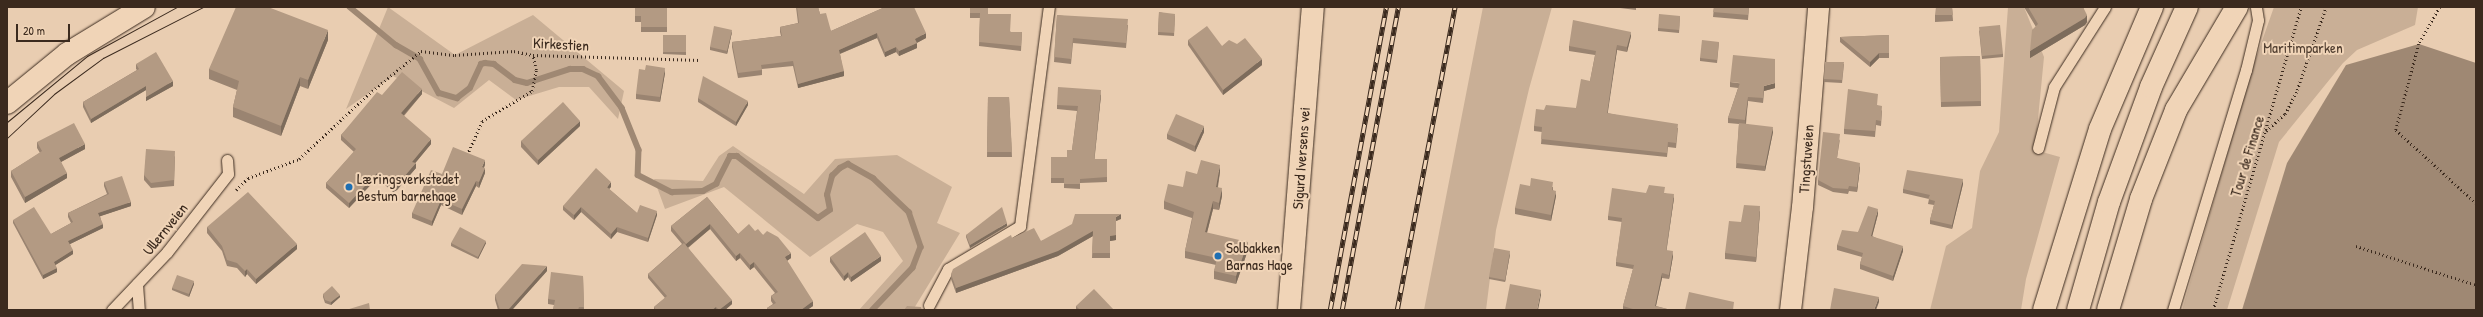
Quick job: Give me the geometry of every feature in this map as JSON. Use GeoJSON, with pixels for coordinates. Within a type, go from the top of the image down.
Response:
{"type":"FeatureCollection","features":[{"type":"Feature","properties":{"kind":"main road"},"geometry":{"type":"LineString","coordinates":[[7,103],[67,54],[144,7]]}},
{"type":"Feature","properties":{"kind":"main road","name":"Sigurd Iversens vei"},"geometry":{"type":"LineString","coordinates":[[1289,310],[1313,7]]}},
{"type":"Feature","properties":{"kind":"main road"},"geometry":{"type":"LineString","coordinates":[[2044,310],[2100,129],[2152,7]]}},
{"type":"Feature","properties":{"kind":"main road"},"geometry":{"type":"LineString","coordinates":[[2078,310],[2109,202],[2151,87],[2187,7]]}},
{"type":"Feature","properties":{"kind":"main road"},"geometry":{"type":"LineString","coordinates":[[2108,310],[2142,199],[2174,117],[2208,52],[2237,7]]}},
{"type":"Feature","properties":{"kind":"street","name":"Tingstuveien"},"geometry":{"type":"LineString","coordinates":[[1790,310],[1818,7]]}},
{"type":"Feature","properties":{"kind":"lane"},"geometry":{"type":"LineString","coordinates":[[929,305],[948,268],[1020,226],[1049,7]]}},
{"type":"Feature","properties":{"kind":"lane"},"geometry":{"type":"LineString","coordinates":[[2038,148],[2054,87],[2105,7]]}},
{"type":"Feature","properties":{"kind":"lane"},"geometry":{"type":"LineString","coordinates":[[2173,310],[2246,70],[2258,20],[2256,7]]}},
{"type":"Feature","properties":{"kind":"lane","name":"Ullernveien"},"geometry":{"type":"LineString","coordinates":[[112,310],[167,252],[228,174],[227,160]]}},
{"type":"Feature","properties":{"kind":"lane"},"geometry":{"type":"LineString","coordinates":[[137,284],[139,310]]}},
{"type":"Feature","properties":{"kind":"path","name":"Tour de Finance"},"geometry":{"type":"LineString","coordinates":[[2212,310],[2266,132],[2301,7]]}},
{"type":"Feature","properties":{"kind":"path"},"geometry":{"type":"LineString","coordinates":[[2266,132],[2285,114],[2297,90],[2326,7]]}},
{"type":"Feature","properties":{"kind":"path"},"geometry":{"type":"LineString","coordinates":[[2440,7],[2419,44],[2396,130],[2476,203]]}},
{"type":"Feature","properties":{"kind":"path","name":"Kirkestien"},"geometry":{"type":"LineString","coordinates":[[236,190],[248,178],[299,159],[404,63],[421,52],[455,55],[514,51],[533,55],[700,60]]}},
{"type":"Feature","properties":{"kind":"path"},"geometry":{"type":"LineString","coordinates":[[467,155],[482,121],[533,89],[536,70],[533,55]]}},
{"type":"Feature","properties":{"kind":"path"},"geometry":{"type":"LineString","coordinates":[[2356,246],[2476,285]]}},
{"type":"Feature","properties":{"kind":"green space"},"geometry":{"type":"Polygon","coordinates":[[[388,7],[455,55],[533,15],[624,91],[618,119],[589,87],[559,87],[516,100],[489,80],[454,108],[393,76],[346,109],[388,7]]]}},
{"type":"Feature","properties":{"kind":"green space"},"geometry":{"type":"Polygon","coordinates":[[[1483,7],[1552,7],[1529,89],[1496,230],[1486,310],[1424,310],[1483,7]]]}},
{"type":"Feature","properties":{"kind":"green space"},"geometry":{"type":"Polygon","coordinates":[[[2008,7],[2024,7],[2044,57],[2035,150],[2060,157],[2026,279],[2021,310],[1930,310],[1946,246],[1972,228],[1980,171],[1999,132],[2008,7]]]}},
{"type":"Feature","properties":{"kind":"green space","name":"Maritimparken"},"geometry":{"type":"Polygon","coordinates":[[[2274,7],[2418,7],[2415,25],[2357,50],[2343,63],[2279,142],[2227,310],[2182,310],[2251,72],[2274,7]]]}},
{"type":"Feature","properties":{"kind":"green space"},"geometry":{"type":"Polygon","coordinates":[[[733,146],[804,194],[835,159],[897,155],[952,187],[937,223],[960,233],[913,310],[859,310],[903,261],[883,232],[857,224],[810,257],[724,187],[665,209],[654,179],[703,181],[719,156],[733,146]]]}},
{"type":"Feature","properties":{"kind":"shaded area"},"geometry":{"type":"Polygon","coordinates":[[[2419,44],[2476,63],[2476,310],[2242,310],[2287,163],[2346,65],[2419,44]]]}},
{"type":"Feature","properties":{"kind":"building"},"geometry":{"type":"Polygon","coordinates":[[[236,7],[268,7],[328,30],[308,80],[300,77],[281,126],[233,107],[239,81],[209,69],[236,7]]]}},
{"type":"Feature","properties":{"kind":"building"},"geometry":{"type":"Polygon","coordinates":[[[635,7],[667,7],[667,27],[641,27],[641,16],[635,16],[635,7]]]}},
{"type":"Feature","properties":{"kind":"building"},"geometry":{"type":"Polygon","coordinates":[[[797,7],[818,7],[820,14],[826,13],[831,31],[885,7],[914,7],[926,33],[915,39],[917,43],[899,51],[896,47],[885,52],[877,33],[839,50],[844,71],[798,84],[793,61],[761,65],[762,70],[738,73],[732,42],[782,36],[780,27],[799,23],[797,7]]]}},
{"type":"Feature","properties":{"kind":"building"},"geometry":{"type":"Polygon","coordinates":[[[970,7],[988,7],[988,14],[1011,14],[1010,32],[1022,32],[1021,46],[979,42],[980,13],[970,13],[970,7]]]}},
{"type":"Feature","properties":{"kind":"building"},"geometry":{"type":"Polygon","coordinates":[[[1714,7],[1749,7],[1748,15],[1713,12],[1714,7]]]}},
{"type":"Feature","properties":{"kind":"building"},"geometry":{"type":"Polygon","coordinates":[[[1936,7],[1952,7],[1953,15],[1935,15],[1936,7]]]}},
{"type":"Feature","properties":{"kind":"building"},"geometry":{"type":"Polygon","coordinates":[[[2028,7],[2083,7],[2087,15],[2085,18],[2030,51],[2032,30],[2038,24],[2028,7]]]}},
{"type":"Feature","properties":{"kind":"building"},"geometry":{"type":"Polygon","coordinates":[[[1159,12],[1175,14],[1174,33],[1158,32],[1159,12]]]}},
{"type":"Feature","properties":{"kind":"building"},"geometry":{"type":"Polygon","coordinates":[[[1659,14],[1680,16],[1679,30],[1658,28],[1659,14]]]}},
{"type":"Feature","properties":{"kind":"building"},"geometry":{"type":"Polygon","coordinates":[[[1057,15],[1128,19],[1126,43],[1073,38],[1071,59],[1054,57],[1057,15]]]}},
{"type":"Feature","properties":{"kind":"building"},"geometry":{"type":"Polygon","coordinates":[[[1573,20],[1631,32],[1627,47],[1617,45],[1607,113],[1678,124],[1676,143],[1668,142],[1667,153],[1541,139],[1542,127],[1534,126],[1536,109],[1544,110],[1546,105],[1576,108],[1581,79],[1590,81],[1596,51],[1569,46],[1573,20]]]}},
{"type":"Feature","properties":{"kind":"building"},"geometry":{"type":"Polygon","coordinates":[[[2000,25],[2003,54],[1982,56],[1979,27],[2000,25]]]}},
{"type":"Feature","properties":{"kind":"building"},"geometry":{"type":"Polygon","coordinates":[[[714,26],[732,30],[727,51],[710,47],[714,26]]]}},
{"type":"Feature","properties":{"kind":"building"},"geometry":{"type":"Polygon","coordinates":[[[1207,26],[1222,46],[1229,40],[1237,44],[1245,38],[1262,59],[1223,90],[1188,40],[1207,26]]]}},
{"type":"Feature","properties":{"kind":"building"},"geometry":{"type":"Polygon","coordinates":[[[663,35],[686,35],[686,52],[663,52],[663,35]]]}},
{"type":"Feature","properties":{"kind":"building"},"geometry":{"type":"Polygon","coordinates":[[[1889,35],[1889,53],[1879,53],[1870,62],[1840,37],[1889,35]]]}},
{"type":"Feature","properties":{"kind":"building"},"geometry":{"type":"Polygon","coordinates":[[[1702,40],[1719,42],[1717,60],[1700,58],[1702,40]]]}},
{"type":"Feature","properties":{"kind":"building"},"geometry":{"type":"Polygon","coordinates":[[[156,52],[173,81],[146,97],[146,86],[91,119],[83,102],[139,69],[136,64],[156,52]]]}},
{"type":"Feature","properties":{"kind":"building"},"geometry":{"type":"Polygon","coordinates":[[[1733,55],[1775,59],[1775,83],[1764,86],[1763,98],[1748,97],[1745,120],[1728,118],[1740,83],[1730,82],[1733,55]]]}},
{"type":"Feature","properties":{"kind":"building"},"geometry":{"type":"Polygon","coordinates":[[[1980,56],[1981,101],[1941,102],[1940,57],[1980,56]]]}},
{"type":"Feature","properties":{"kind":"building"},"geometry":{"type":"Polygon","coordinates":[[[1825,62],[1844,62],[1842,80],[1824,79],[1825,62]]]}},
{"type":"Feature","properties":{"kind":"building"},"geometry":{"type":"Polygon","coordinates":[[[646,65],[665,68],[660,97],[636,94],[639,69],[645,70],[646,65]]]}},
{"type":"Feature","properties":{"kind":"building"},"geometry":{"type":"Polygon","coordinates":[[[402,72],[422,89],[401,113],[431,139],[412,162],[416,163],[397,185],[393,187],[377,173],[349,203],[326,183],[356,149],[341,135],[377,92],[382,95],[402,72]]]}},
{"type":"Feature","properties":{"kind":"building"},"geometry":{"type":"Polygon","coordinates":[[[703,76],[748,101],[736,122],[698,98],[703,76]]]}},
{"type":"Feature","properties":{"kind":"building"},"geometry":{"type":"Polygon","coordinates":[[[1058,87],[1101,90],[1094,159],[1107,159],[1107,177],[1080,179],[1080,184],[1064,184],[1064,178],[1051,178],[1051,157],[1067,157],[1067,150],[1072,150],[1078,106],[1057,105],[1058,87]]]}},
{"type":"Feature","properties":{"kind":"building"},"geometry":{"type":"Polygon","coordinates":[[[1848,89],[1878,94],[1877,105],[1882,106],[1881,121],[1876,120],[1875,131],[1844,129],[1848,89]]]}},
{"type":"Feature","properties":{"kind":"building"},"geometry":{"type":"Polygon","coordinates":[[[988,97],[1009,97],[1012,152],[987,152],[988,97]]]}},
{"type":"Feature","properties":{"kind":"building"},"geometry":{"type":"Polygon","coordinates":[[[563,102],[580,121],[538,160],[521,141],[563,102]]]}},
{"type":"Feature","properties":{"kind":"building"},"geometry":{"type":"Polygon","coordinates":[[[1176,114],[1204,126],[1195,146],[1167,134],[1176,114]]]}},
{"type":"Feature","properties":{"kind":"building"},"geometry":{"type":"Polygon","coordinates":[[[74,123],[85,144],[59,158],[67,173],[25,197],[11,171],[42,151],[37,142],[74,123]]]}},
{"type":"Feature","properties":{"kind":"building"},"geometry":{"type":"Polygon","coordinates":[[[1739,123],[1773,127],[1765,166],[1736,163],[1739,123]]]}},
{"type":"Feature","properties":{"kind":"building"},"geometry":{"type":"Polygon","coordinates":[[[1823,132],[1840,134],[1837,158],[1860,163],[1857,187],[1849,186],[1848,189],[1833,188],[1818,180],[1823,132]]]}},
{"type":"Feature","properties":{"kind":"building"},"geometry":{"type":"Polygon","coordinates":[[[453,147],[485,160],[482,167],[485,168],[479,182],[476,181],[462,209],[441,200],[432,221],[412,213],[431,170],[442,174],[453,147]]]}},
{"type":"Feature","properties":{"kind":"building"},"geometry":{"type":"Polygon","coordinates":[[[146,149],[175,151],[174,180],[151,183],[144,175],[146,149]]]}},
{"type":"Feature","properties":{"kind":"building"},"geometry":{"type":"Polygon","coordinates":[[[1201,160],[1220,165],[1216,187],[1222,188],[1219,203],[1213,201],[1205,232],[1248,242],[1236,276],[1214,271],[1217,258],[1185,251],[1194,212],[1164,201],[1168,184],[1183,187],[1186,171],[1197,174],[1201,160]]]}},
{"type":"Feature","properties":{"kind":"building"},"geometry":{"type":"Polygon","coordinates":[[[596,168],[611,182],[607,187],[637,213],[640,205],[657,211],[648,238],[617,227],[611,234],[581,207],[574,215],[563,206],[596,168]]]}},
{"type":"Feature","properties":{"kind":"building"},"geometry":{"type":"Polygon","coordinates":[[[1907,170],[1963,179],[1952,225],[1930,220],[1935,201],[1928,199],[1930,195],[1903,189],[1907,170]]]}},
{"type":"Feature","properties":{"kind":"building"},"geometry":{"type":"Polygon","coordinates":[[[122,176],[131,202],[98,213],[103,224],[68,241],[73,250],[54,262],[57,268],[43,275],[13,220],[34,207],[51,234],[73,222],[68,213],[109,194],[104,182],[122,176]]]}},
{"type":"Feature","properties":{"kind":"building"},"geometry":{"type":"Polygon","coordinates":[[[1531,178],[1553,182],[1552,190],[1556,191],[1551,215],[1515,208],[1520,184],[1530,186],[1531,178]]]}},
{"type":"Feature","properties":{"kind":"building"},"geometry":{"type":"Polygon","coordinates":[[[1649,185],[1665,187],[1664,193],[1674,194],[1666,250],[1673,251],[1669,275],[1662,273],[1655,306],[1671,310],[1636,310],[1623,306],[1634,265],[1616,262],[1622,218],[1608,216],[1612,188],[1646,193],[1649,185]]]}},
{"type":"Feature","properties":{"kind":"building"},"geometry":{"type":"Polygon","coordinates":[[[248,192],[297,244],[256,279],[247,269],[245,271],[237,263],[227,260],[222,246],[207,227],[248,192]]]}},
{"type":"Feature","properties":{"kind":"building"},"geometry":{"type":"Polygon","coordinates":[[[707,197],[738,234],[749,224],[755,231],[758,229],[763,235],[767,231],[778,237],[791,253],[785,257],[813,301],[801,310],[768,310],[767,308],[776,303],[771,296],[778,292],[754,262],[750,265],[740,253],[736,256],[710,224],[686,244],[671,226],[707,197]]]}},
{"type":"Feature","properties":{"kind":"building"},"geometry":{"type":"Polygon","coordinates":[[[1744,205],[1760,206],[1756,257],[1725,253],[1729,221],[1741,222],[1744,205]]]}},
{"type":"Feature","properties":{"kind":"building"},"geometry":{"type":"Polygon","coordinates":[[[1868,206],[1878,209],[1871,236],[1903,246],[1893,276],[1860,264],[1863,253],[1837,245],[1842,230],[1858,232],[1868,206]]]}},
{"type":"Feature","properties":{"kind":"building"},"geometry":{"type":"Polygon","coordinates":[[[1002,207],[1007,223],[970,245],[966,235],[1002,207]]]}},
{"type":"Feature","properties":{"kind":"building"},"geometry":{"type":"Polygon","coordinates":[[[1075,214],[1121,214],[1116,217],[1116,235],[1110,236],[1110,253],[1092,253],[1093,231],[1058,251],[956,288],[951,274],[953,269],[1011,235],[1012,238],[1034,228],[1041,241],[1072,224],[1075,214]]]}},
{"type":"Feature","properties":{"kind":"building"},"geometry":{"type":"Polygon","coordinates":[[[460,227],[486,241],[478,257],[451,243],[460,227]]]}},
{"type":"Feature","properties":{"kind":"building"},"geometry":{"type":"Polygon","coordinates":[[[865,232],[881,256],[851,277],[848,272],[844,276],[830,257],[865,232]]]}},
{"type":"Feature","properties":{"kind":"building"},"geometry":{"type":"Polygon","coordinates":[[[684,243],[732,300],[719,310],[716,307],[712,310],[656,310],[654,307],[667,296],[648,274],[684,243]]]}},
{"type":"Feature","properties":{"kind":"building"},"geometry":{"type":"Polygon","coordinates":[[[1494,248],[1510,251],[1505,280],[1489,277],[1494,248]]]}},
{"type":"Feature","properties":{"kind":"building"},"geometry":{"type":"Polygon","coordinates":[[[522,264],[547,266],[508,310],[500,310],[495,295],[522,264]]]}},
{"type":"Feature","properties":{"kind":"building"},"geometry":{"type":"Polygon","coordinates":[[[551,272],[583,276],[584,307],[579,307],[578,310],[553,310],[555,300],[548,299],[551,272]]]}},
{"type":"Feature","properties":{"kind":"building"},"geometry":{"type":"Polygon","coordinates":[[[177,275],[194,281],[189,294],[172,288],[177,275]]]}},
{"type":"Feature","properties":{"kind":"building"},"geometry":{"type":"Polygon","coordinates":[[[1510,284],[1541,290],[1537,310],[1505,310],[1510,284]]]}},
{"type":"Feature","properties":{"kind":"building"},"geometry":{"type":"Polygon","coordinates":[[[332,286],[340,295],[331,302],[325,300],[323,294],[332,286]]]}},
{"type":"Feature","properties":{"kind":"building"},"geometry":{"type":"Polygon","coordinates":[[[1834,288],[1879,297],[1874,310],[1830,310],[1834,288]]]}},
{"type":"Feature","properties":{"kind":"building"},"geometry":{"type":"Polygon","coordinates":[[[1094,289],[1114,310],[1080,310],[1076,306],[1094,289]]]}},
{"type":"Feature","properties":{"kind":"building"},"geometry":{"type":"Polygon","coordinates":[[[1689,292],[1734,302],[1733,310],[1685,310],[1689,292]]]}},
{"type":"Feature","properties":{"kind":"building"},"geometry":{"type":"Polygon","coordinates":[[[369,303],[370,310],[346,310],[369,303]]]}},
{"type":"Feature","properties":{"kind":"building"},"geometry":{"type":"Polygon","coordinates":[[[907,306],[921,307],[922,310],[904,310],[907,306]]]}},
{"type":"Feature","properties":{"kind":"waterway"},"geometry":{"type":"LineString","coordinates":[[350,7],[396,45],[420,59],[439,93],[457,98],[470,88],[481,64],[485,63],[494,64],[515,80],[527,83],[570,69],[583,69],[598,76],[622,108],[639,150],[638,175],[672,192],[703,191],[716,184],[730,156],[737,156],[818,218],[830,210],[827,195],[832,176],[840,168],[848,164],[873,178],[909,212],[921,247],[913,268],[873,310]]}},
{"type":"Feature","properties":{"kind":"tram line"},"geometry":{"type":"LineString","coordinates":[[7,122],[87,56],[177,7]]}},
{"type":"Feature","properties":{"kind":"tram line"},"geometry":{"type":"LineString","coordinates":[[7,138],[54,94],[103,58],[203,7]]}},
{"type":"Feature","properties":{"kind":"railway"},"geometry":{"type":"LineString","coordinates":[[1330,310],[1386,7]]}},
{"type":"Feature","properties":{"kind":"railway"},"geometry":{"type":"LineString","coordinates":[[1342,310],[1398,7]]}},
{"type":"Feature","properties":{"kind":"railway"},"geometry":{"type":"LineString","coordinates":[[1397,310],[1455,7]]}},
{"type":"Feature","properties":{"kind":"place","name":"Læringsverkstedet Bestum barnehage"},"geometry":{"type":"Point","coordinates":[349,187]}},
{"type":"Feature","properties":{"kind":"place","name":"Solbakken Barnas Hage"},"geometry":{"type":"Point","coordinates":[1218,256]}}]}
